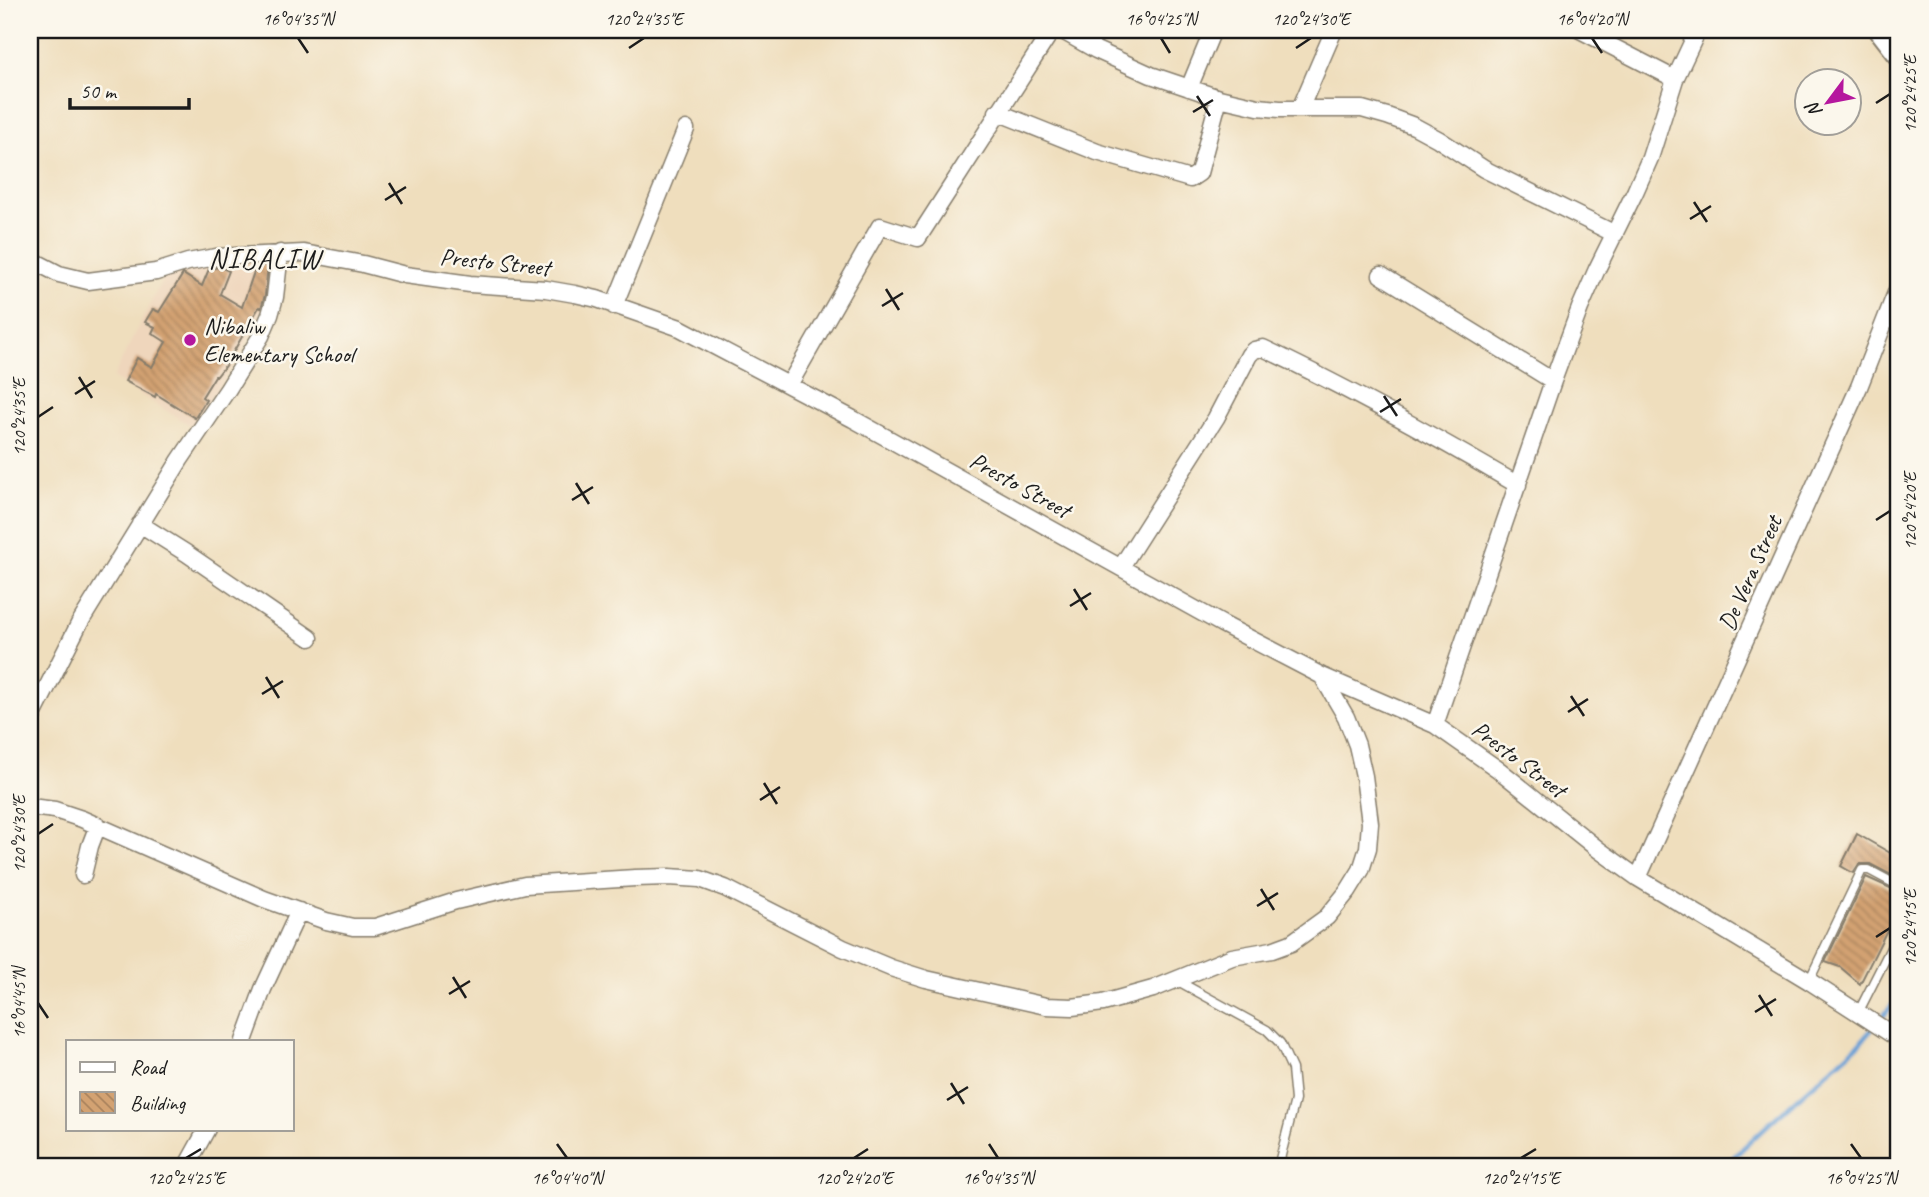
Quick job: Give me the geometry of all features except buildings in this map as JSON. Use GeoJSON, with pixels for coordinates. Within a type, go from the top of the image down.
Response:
{"type":"FeatureCollection","features":[{"type":"Feature","properties":{"kind":"main road"},"geometry":{"type":"LineString","coordinates":[[1882,30],[1899,52]]}},
{"type":"Feature","properties":{"kind":"street"},"geometry":{"type":"LineString","coordinates":[[789,385],[880,226],[918,238],[1052,30]]}},
{"type":"Feature","properties":{"kind":"street"},"geometry":{"type":"LineString","coordinates":[[1061,30],[1150,75],[1219,98],[1280,109],[1362,109],[1414,126],[1484,169],[1615,234]]}},
{"type":"Feature","properties":{"kind":"street"},"geometry":{"type":"LineString","coordinates":[[1189,88],[1213,30]]}},
{"type":"Feature","properties":{"kind":"street"},"geometry":{"type":"LineString","coordinates":[[1300,109],[1334,30]]}},
{"type":"Feature","properties":{"kind":"street"},"geometry":{"type":"LineString","coordinates":[[1580,30],[1675,79]]}},
{"type":"Feature","properties":{"kind":"street"},"geometry":{"type":"LineString","coordinates":[[1435,725],[1584,298],[1650,158],[1675,79],[1698,30]]}},
{"type":"Feature","properties":{"kind":"street"},"geometry":{"type":"LineString","coordinates":[[998,112],[1097,152],[1190,179],[1199,173],[1219,98]]}},
{"type":"Feature","properties":{"kind":"street"},"geometry":{"type":"LineString","coordinates":[[614,306],[686,129]]}},
{"type":"Feature","properties":{"kind":"street"},"geometry":{"type":"LineString","coordinates":[[30,721],[79,624],[261,336],[275,297],[281,253]]}},
{"type":"Feature","properties":{"kind":"street","name":"Presto Street"},"geometry":{"type":"LineString","coordinates":[[30,258],[58,274],[88,281],[156,272],[216,257],[304,253],[405,275],[565,292],[597,299],[680,328],[853,419],[1222,624],[1322,676],[1435,725],[1499,770],[1638,878],[1809,981],[1892,1035]]}},
{"type":"Feature","properties":{"kind":"street"},"geometry":{"type":"LineString","coordinates":[[1381,275],[1553,381]]}},
{"type":"Feature","properties":{"kind":"street","name":"De Vera Street"},"geometry":{"type":"LineString","coordinates":[[1638,878],[1853,399],[1899,285]]}},
{"type":"Feature","properties":{"kind":"street"},"geometry":{"type":"LineString","coordinates":[[1121,567],[1216,418],[1249,355],[1258,349],[1263,348],[1370,402],[1518,485]]}},
{"type":"Feature","properties":{"kind":"street"},"geometry":{"type":"LineString","coordinates":[[141,524],[310,638]]}},
{"type":"Feature","properties":{"kind":"street"},"geometry":{"type":"LineString","coordinates":[[30,807],[55,810],[98,825],[264,899],[326,921],[353,927],[374,926],[456,901],[525,885],[635,878],[700,879],[725,888],[843,948],[891,968],[926,979],[1046,1006],[1072,1007],[1103,1003],[1153,989],[1232,957],[1272,950],[1291,943],[1327,917],[1348,891],[1361,870],[1368,848],[1370,823],[1357,745],[1346,717],[1322,676]]}},
{"type":"Feature","properties":{"kind":"street"},"geometry":{"type":"LineString","coordinates":[[83,875],[98,825]]}},
{"type":"Feature","properties":{"kind":"street"},"geometry":{"type":"LineString","coordinates":[[244,1040],[263,989],[299,911]]}},
{"type":"Feature","properties":{"kind":"street"},"geometry":{"type":"LineString","coordinates":[[186,1167],[206,1130]]}},
{"type":"Feature","properties":{"kind":"lane"},"geometry":{"type":"LineString","coordinates":[[1809,981],[1862,870],[1869,870],[1899,886]]}},
{"type":"Feature","properties":{"kind":"lane"},"geometry":{"type":"LineString","coordinates":[[1860,1014],[1899,932]]}},
{"type":"Feature","properties":{"kind":"lane"},"geometry":{"type":"LineString","coordinates":[[1176,979],[1267,1030],[1280,1043],[1292,1069],[1295,1100],[1278,1167]]}},
{"type":"Feature","properties":{"kind":"shaded area","name":"Nibaliw Elementary School"},"geometry":{"type":"Polygon","coordinates":[[[276,259],[274,292],[235,363],[193,427],[113,378],[167,272],[202,261],[276,259]]]}},
{"type":"Feature","properties":{"kind":"waterway"},"geometry":{"type":"LineString","coordinates":[[1879,1021],[1899,997]]}},
{"type":"Feature","properties":{"kind":"waterway"},"geometry":{"type":"LineString","coordinates":[[1723,1167],[1859,1044],[1874,1027]]}},
{"type":"Feature","properties":{"kind":"place","name":"Nibaliw Elementary School"},"geometry":{"type":"Point","coordinates":[190,340]}},
{"type":"Feature","properties":{"kind":"district","name":"NIBALIW"},"geometry":{"type":"Point","coordinates":[265,258]}}]}
